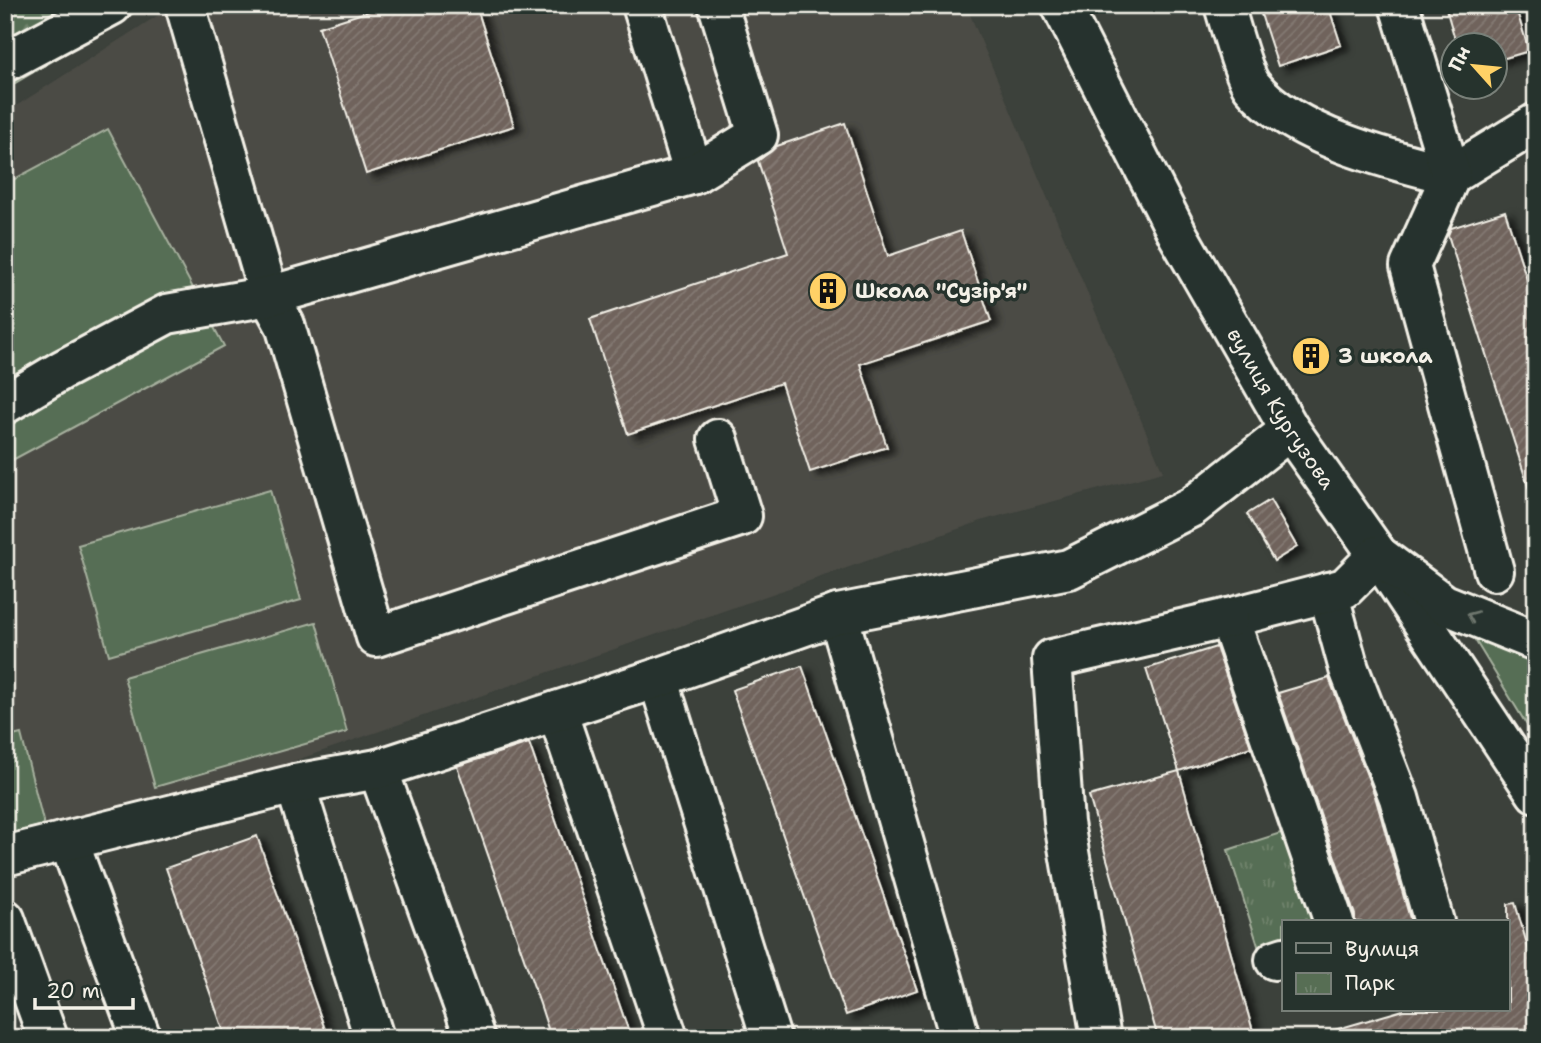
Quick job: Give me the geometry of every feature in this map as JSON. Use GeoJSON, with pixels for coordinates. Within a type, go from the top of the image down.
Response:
{"type":"FeatureCollection","features":[{"type":"Feature","properties":{"kind":"street"},"geometry":{"type":"LineString","coordinates":[[5,62],[112,5]]}},
{"type":"Feature","properties":{"kind":"street"},"geometry":{"type":"LineString","coordinates":[[185,5],[269,296],[285,325],[376,637],[742,516],[718,439]]}},
{"type":"Feature","properties":{"kind":"street"},"geometry":{"type":"LineString","coordinates":[[642,5],[694,174]]}},
{"type":"Feature","properties":{"kind":"street"},"geometry":{"type":"LineString","coordinates":[[5,404],[167,314],[269,296],[694,174],[758,135],[718,5]]}},
{"type":"Feature","properties":{"kind":"street","name":"вулиця Кургузова"},"geometry":{"type":"LineString","coordinates":[[1061,5],[1178,235],[1290,430],[1378,555],[1536,793]]}},
{"type":"Feature","properties":{"kind":"street"},"geometry":{"type":"LineString","coordinates":[[1224,5],[1251,85],[1285,116],[1327,136],[1401,163],[1451,175]]}},
{"type":"Feature","properties":{"kind":"street"},"geometry":{"type":"LineString","coordinates":[[1399,5],[1451,175]]}},
{"type":"Feature","properties":{"kind":"street"},"geometry":{"type":"LineString","coordinates":[[1494,571],[1410,266],[1451,175],[1536,123]]}},
{"type":"Feature","properties":{"kind":"street"},"geometry":{"type":"LineString","coordinates":[[5,856],[295,784],[378,769],[659,678],[838,614],[1069,569],[1192,508],[1290,430]]}},
{"type":"Feature","properties":{"kind":"street"},"geometry":{"type":"LineString","coordinates":[[1101,1038],[1063,823],[1052,659],[1345,588],[1378,555],[1444,604],[1536,641]]}},
{"type":"Feature","properties":{"kind":"street"},"geometry":{"type":"LineString","coordinates":[[1328,592],[1349,669],[1399,798],[1433,920]]}},
{"type":"Feature","properties":{"kind":"street"},"geometry":{"type":"LineString","coordinates":[[838,614],[960,1038]]}},
{"type":"Feature","properties":{"kind":"street"},"geometry":{"type":"LineString","coordinates":[[1229,618],[1333,920]]}},
{"type":"Feature","properties":{"kind":"street"},"geometry":{"type":"LineString","coordinates":[[659,678],[771,1038]]}},
{"type":"Feature","properties":{"kind":"street"},"geometry":{"type":"LineString","coordinates":[[558,711],[668,1038]]}},
{"type":"Feature","properties":{"kind":"street"},"geometry":{"type":"LineString","coordinates":[[378,769],[475,1038]]}},
{"type":"Feature","properties":{"kind":"street"},"geometry":{"type":"LineString","coordinates":[[295,784],[374,1038]]}},
{"type":"Feature","properties":{"kind":"street"},"geometry":{"type":"LineString","coordinates":[[69,842],[141,1038]]}},
{"type":"Feature","properties":{"kind":"street"},"geometry":{"type":"LineString","coordinates":[[5,919],[48,1038]]}},
{"type":"Feature","properties":{"kind":"shaded area"},"geometry":{"type":"Polygon","coordinates":[[[174,5],[966,5],[1163,472],[984,520],[5,862],[5,113],[174,5]]]}},
{"type":"Feature","properties":{"kind":"green space"},"geometry":{"type":"Polygon","coordinates":[[[5,5],[147,5],[5,89],[5,5]]]}},
{"type":"Feature","properties":{"kind":"green space"},"geometry":{"type":"Polygon","coordinates":[[[108,129],[224,346],[5,464],[5,184],[108,129]]]}},
{"type":"Feature","properties":{"kind":"green space"},"geometry":{"type":"Polygon","coordinates":[[[270,490],[301,600],[109,655],[78,545],[270,490]]]}},
{"type":"Feature","properties":{"kind":"green space"},"geometry":{"type":"Polygon","coordinates":[[[316,622],[347,732],[155,787],[124,677],[316,622]]]}},
{"type":"Feature","properties":{"kind":"green space"},"geometry":{"type":"Polygon","coordinates":[[[1464,622],[1536,664],[1536,740],[1464,622]]]}},
{"type":"Feature","properties":{"kind":"green space"},"geometry":{"type":"Polygon","coordinates":[[[21,734],[44,825],[5,835],[5,738],[21,734]]]}},
{"type":"Feature","properties":{"kind":"green space"},"geometry":{"type":"Polygon","coordinates":[[[1293,829],[1321,920],[1282,920],[1282,945],[1260,952],[1228,850],[1293,829]]]}},
{"type":"Feature","properties":{"kind":"building"},"geometry":{"type":"Polygon","coordinates":[[[388,5],[476,5],[514,126],[366,174],[319,27],[388,5]]]}},
{"type":"Feature","properties":{"kind":"building"},"geometry":{"type":"Polygon","coordinates":[[[1258,5],[1328,5],[1341,45],[1278,66],[1258,5]]]}},
{"type":"Feature","properties":{"kind":"building"},"geometry":{"type":"Polygon","coordinates":[[[1445,5],[1515,5],[1529,51],[1510,57],[1510,32],[1453,32],[1445,5]]]}},
{"type":"Feature","properties":{"kind":"building","name":"Школа \"Сузір'я\""},"geometry":{"type":"Polygon","coordinates":[[[845,123],[888,256],[961,231],[991,321],[860,364],[887,447],[810,472],[781,383],[628,434],[590,319],[788,253],[758,161],[777,146],[845,123]]]}},
{"type":"Feature","properties":{"kind":"building"},"geometry":{"type":"Polygon","coordinates":[[[1505,211],[1536,308],[1536,491],[1530,492],[1448,235],[1451,228],[1505,211]]]}},
{"type":"Feature","properties":{"kind":"building"},"geometry":{"type":"Polygon","coordinates":[[[1270,500],[1297,547],[1274,561],[1247,514],[1270,500]]]}},
{"type":"Feature","properties":{"kind":"building"},"geometry":{"type":"Polygon","coordinates":[[[1216,647],[1251,747],[1179,771],[1146,669],[1216,647]]]}},
{"type":"Feature","properties":{"kind":"building"},"geometry":{"type":"Polygon","coordinates":[[[802,666],[917,990],[846,1015],[732,690],[802,666]]]}},
{"type":"Feature","properties":{"kind":"building"},"geometry":{"type":"Polygon","coordinates":[[[1329,678],[1375,796],[1410,920],[1355,920],[1278,693],[1329,678]]]}},
{"type":"Feature","properties":{"kind":"building"},"geometry":{"type":"Polygon","coordinates":[[[529,743],[631,1038],[551,1038],[457,766],[529,743]]]}},
{"type":"Feature","properties":{"kind":"building"},"geometry":{"type":"Polygon","coordinates":[[[1179,771],[1255,1038],[1158,1038],[1089,796],[1179,771]]]}},
{"type":"Feature","properties":{"kind":"building"},"geometry":{"type":"Polygon","coordinates":[[[257,836],[328,1038],[226,1038],[166,868],[257,836]]]}},
{"type":"Feature","properties":{"kind":"building"},"geometry":{"type":"Polygon","coordinates":[[[1515,903],[1536,975],[1536,1038],[1332,1038],[1331,1031],[1396,1012],[1510,1012],[1508,904],[1515,903]]]}},
{"type":"Feature","properties":{"kind":"place","name":"Школа \"Сузір'я\""},"geometry":{"type":"Point","coordinates":[828,291]}},
{"type":"Feature","properties":{"kind":"place","name":"3 школа"},"geometry":{"type":"Point","coordinates":[1311,356]}}]}
